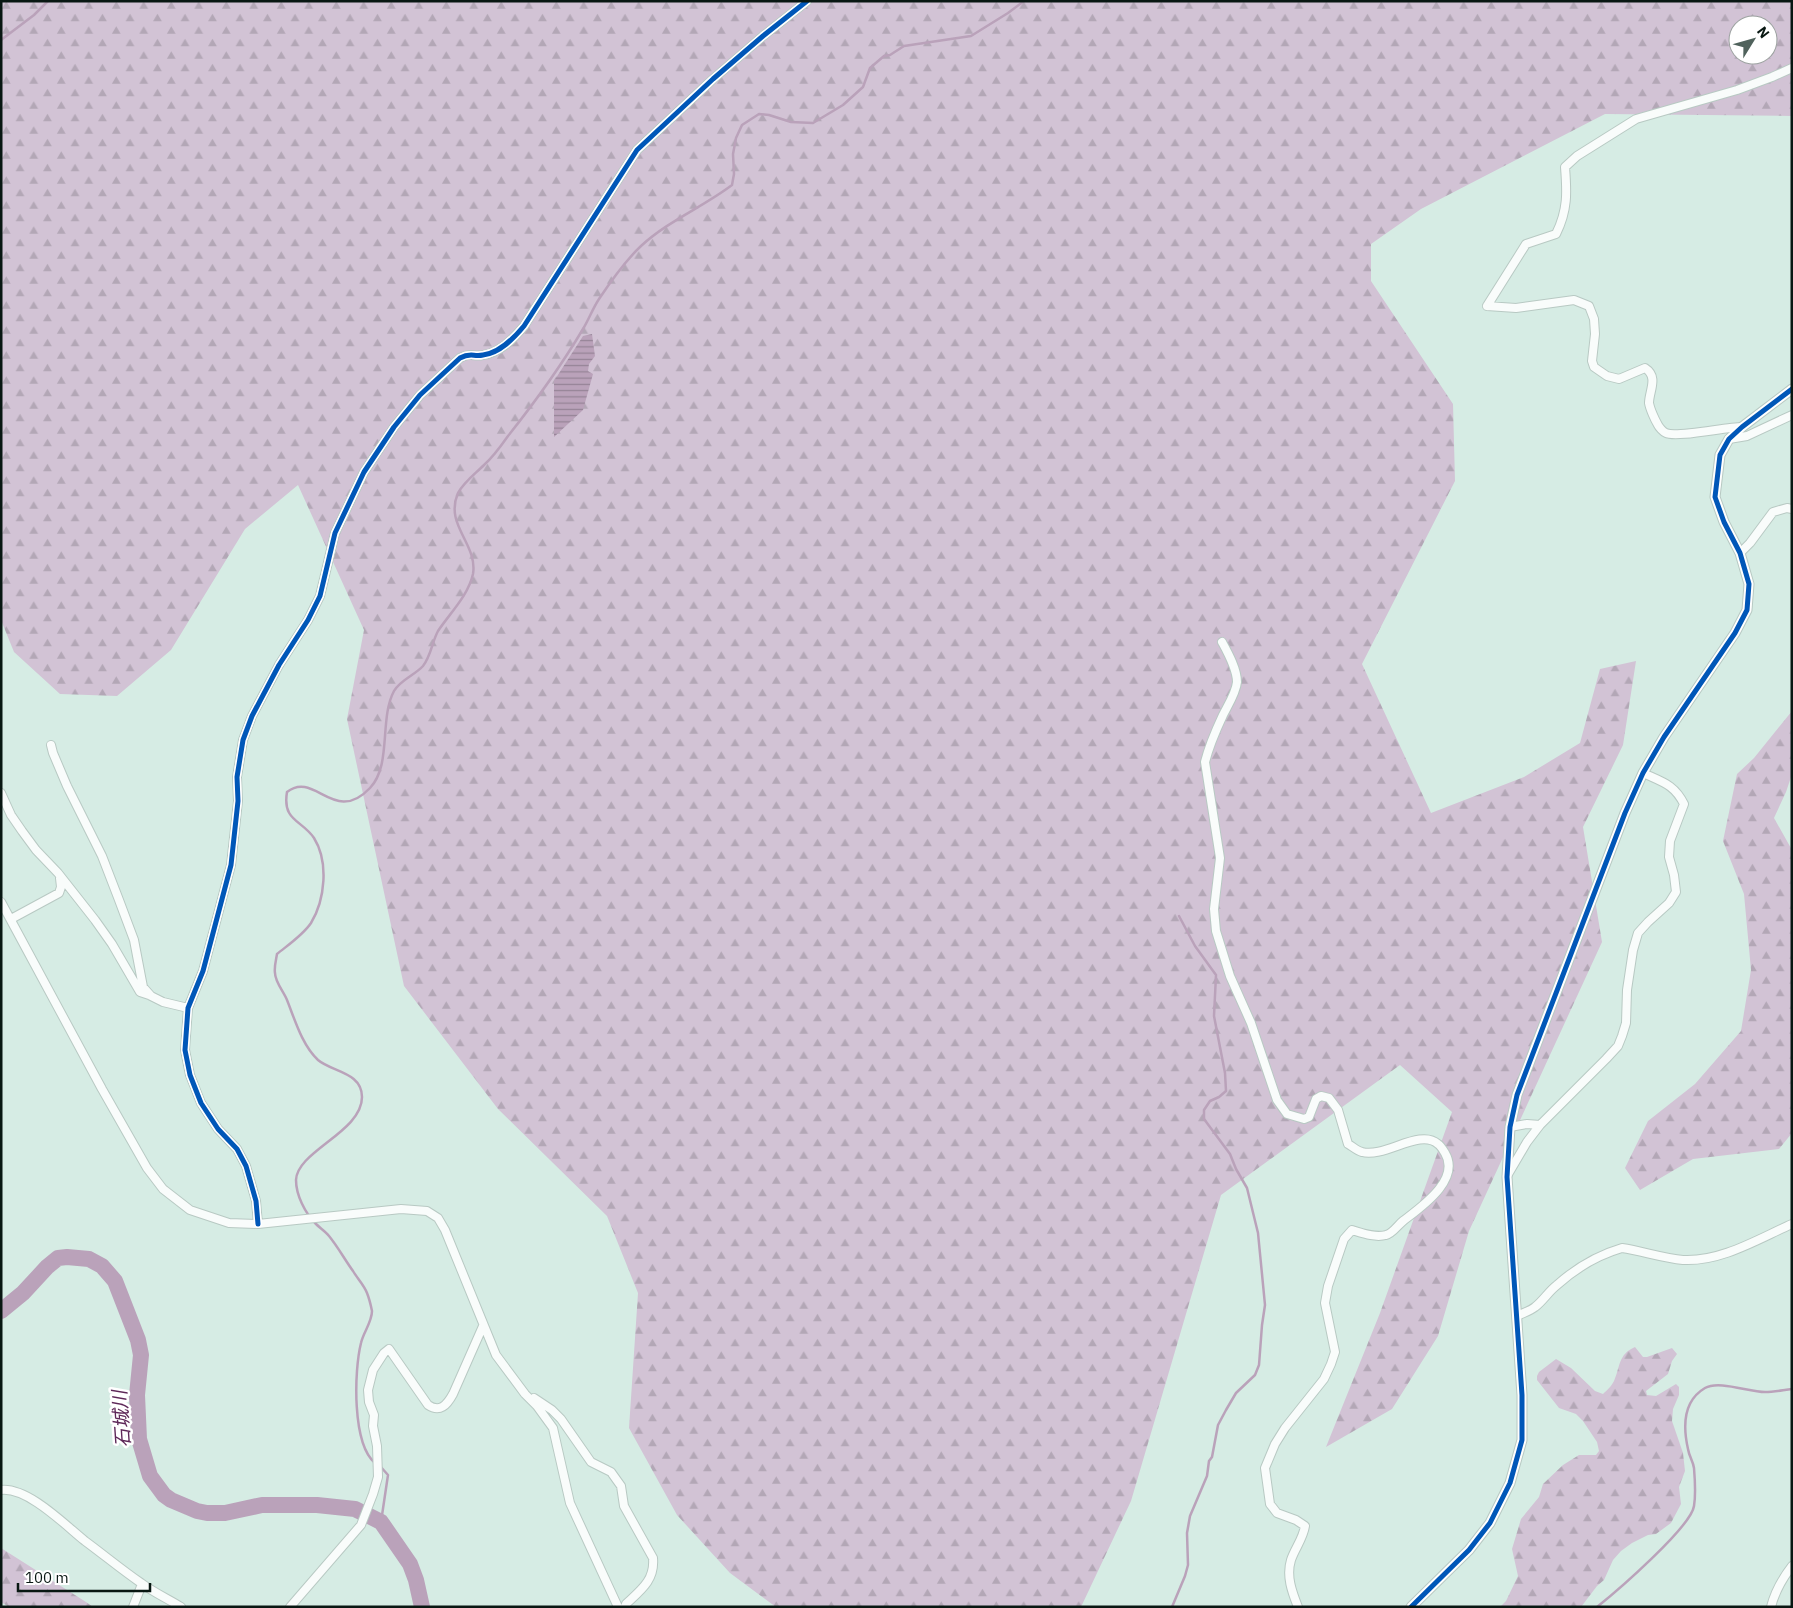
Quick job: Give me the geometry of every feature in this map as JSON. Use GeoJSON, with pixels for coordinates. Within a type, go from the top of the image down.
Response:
{"type":"FeatureCollection","features":[{"type":"Feature","properties":{"kind":"street"},"geometry":{"type":"LineString","coordinates":[[258,1224],[256,1201],[246,1166],[237,1149],[218,1129],[201,1103],[190,1075],[185,1050],[188,1008],[203,971],[231,865],[238,801],[237,777],[243,740],[252,716],[279,665],[308,620],[320,596],[335,533],[364,472],[394,427],[420,395],[458,360],[467,354],[481,356],[492,353],[514,337],[637,150],[713,79],[806,1]]}},
{"type":"Feature","properties":{"kind":"street"},"geometry":{"type":"LineString","coordinates":[[1742,427],[1677,434],[1666,433],[1658,426],[1649,404],[1653,379],[1650,371],[1645,368],[1619,378],[1607,376],[1594,367],[1592,361],[1595,334],[1594,319],[1589,306],[1574,300],[1516,308],[1487,306],[1526,244],[1556,234],[1564,219],[1568,192],[1565,167],[1577,156],[1636,119],[1737,90],[1792,68]]}},
{"type":"Feature","properties":{"kind":"street"},"geometry":{"type":"LineString","coordinates":[[1411,1607],[1469,1550],[1490,1523],[1510,1483],[1522,1440],[1522,1395],[1507,1177],[1510,1127],[1517,1095],[1625,813],[1643,774],[1664,736],[1735,633],[1747,610],[1750,584],[1740,553],[1724,522],[1715,496],[1720,455],[1729,439],[1742,427],[1792,389]]}},
{"type":"Feature","properties":{"kind":"street"},"geometry":{"type":"LineString","coordinates":[[1729,439],[1747,436],[1792,415]]}},
{"type":"Feature","properties":{"kind":"street"},"geometry":{"type":"LineString","coordinates":[[1740,553],[1750,543],[1773,512],[1787,508],[1792,509]]}},
{"type":"Feature","properties":{"kind":"street"},"geometry":{"type":"LineString","coordinates":[[1222,642],[1237,680],[1236,689],[1219,725],[1205,762],[1220,858],[1214,908],[1216,931],[1230,976],[1250,1023],[1277,1100],[1287,1114],[1304,1119],[1309,1117],[1316,1099],[1321,1096],[1329,1098],[1338,1110],[1348,1144],[1361,1152],[1390,1149],[1422,1138],[1439,1144],[1447,1157],[1449,1166],[1446,1180],[1426,1204],[1387,1235],[1368,1235],[1352,1230],[1344,1239],[1328,1286],[1325,1304],[1335,1352],[1331,1364],[1324,1379],[1285,1428],[1275,1444],[1265,1468],[1270,1504],[1277,1513],[1296,1520],[1304,1526],[1303,1534],[1291,1560],[1289,1577],[1292,1593],[1298,1607]]}},
{"type":"Feature","properties":{"kind":"street"},"geometry":{"type":"LineString","coordinates":[[51,745],[68,786],[102,856],[134,940],[144,987],[151,996]]}},
{"type":"Feature","properties":{"kind":"street"},"geometry":{"type":"LineString","coordinates":[[1507,1177],[1540,1126],[1618,1046],[1626,1024],[1627,990],[1633,950],[1638,933],[1669,903],[1676,892],[1669,857],[1670,841],[1684,804],[1678,792],[1666,784],[1643,774]]}},
{"type":"Feature","properties":{"kind":"street"},"geometry":{"type":"LineString","coordinates":[[1,792],[11,815],[22,831],[95,920],[112,944],[140,992],[163,1002],[188,1008]]}},
{"type":"Feature","properties":{"kind":"street"},"geometry":{"type":"LineString","coordinates":[[11,920],[59,893],[62,887],[60,877]]}},
{"type":"Feature","properties":{"kind":"street"},"geometry":{"type":"LineString","coordinates":[[1,902],[102,1090],[147,1168],[164,1189],[190,1210],[229,1223],[258,1224],[402,1209],[426,1211],[438,1218],[445,1230],[496,1355],[553,1428],[570,1502],[618,1607]]}},
{"type":"Feature","properties":{"kind":"street"},"geometry":{"type":"LineString","coordinates":[[1510,1127],[1527,1124],[1540,1126]]}},
{"type":"Feature","properties":{"kind":"street"},"geometry":{"type":"LineString","coordinates":[[1517,1316],[1536,1307],[1556,1285],[1575,1271],[1600,1255],[1614,1250],[1622,1248],[1681,1260],[1698,1260],[1729,1252],[1792,1224]]}},
{"type":"Feature","properties":{"kind":"street"},"geometry":{"type":"LineString","coordinates":[[290,1607],[361,1525],[373,1494],[378,1477],[377,1446],[373,1426],[374,1415],[369,1402],[368,1390],[373,1370],[384,1353],[388,1349],[428,1405],[434,1409],[440,1409],[454,1394],[483,1326]]}},
{"type":"Feature","properties":{"kind":"street"},"geometry":{"type":"LineString","coordinates":[[526,1394],[552,1410],[561,1419],[591,1462],[611,1472],[621,1486],[624,1506],[653,1558],[654,1566],[652,1575],[645,1587],[625,1607]]}},
{"type":"Feature","properties":{"kind":"street"},"geometry":{"type":"LineString","coordinates":[[1,1490],[8,1489],[28,1497],[60,1519],[85,1541],[142,1584],[181,1607]]}},
{"type":"Feature","properties":{"kind":"street"},"geometry":{"type":"LineString","coordinates":[[1772,1607],[1774,1596],[1792,1566]]}},
{"type":"Feature","properties":{"kind":"street"},"geometry":{"type":"LineString","coordinates":[[133,1607],[142,1584]]}},
{"type":"Feature","properties":{"kind":"green space"},"geometry":{"type":"Polygon","coordinates":[[[1,1],[1792,1],[1792,116],[1605,114],[1421,209],[1371,244],[1371,281],[1453,404],[1455,481],[1362,664],[1431,813],[1524,777],[1580,743],[1600,669],[1636,661],[1623,745],[1583,827],[1602,942],[1469,1231],[1438,1336],[1392,1409],[1326,1447],[1380,1313],[1452,1112],[1400,1065],[1221,1195],[1131,1501],[1081,1607],[776,1607],[730,1573],[677,1515],[629,1428],[638,1293],[607,1216],[498,1109],[404,986],[347,719],[364,630],[298,485],[245,529],[171,650],[117,696],[60,694],[14,652],[1,620],[1,1]]]}},
{"type":"Feature","properties":{"kind":"green space"},"geometry":{"type":"Polygon","coordinates":[[[1792,711],[1792,774],[1774,818],[1792,850],[1792,1133],[1779,1149],[1693,1159],[1640,1190],[1625,1168],[1648,1121],[1695,1084],[1741,1031],[1751,970],[1744,894],[1723,841],[1737,774],[1754,758],[1792,711]]]}},
{"type":"Feature","properties":{"kind":"green space"},"geometry":{"type":"Polygon","coordinates":[[[1635,1347],[1643,1357],[1672,1348],[1677,1354],[1672,1361],[1668,1374],[1646,1391],[1647,1395],[1656,1396],[1676,1384],[1679,1387],[1679,1395],[1673,1409],[1672,1421],[1683,1453],[1685,1471],[1679,1487],[1681,1504],[1671,1523],[1656,1534],[1648,1535],[1621,1551],[1613,1560],[1604,1580],[1581,1607],[1500,1607],[1506,1601],[1518,1576],[1512,1549],[1521,1519],[1539,1497],[1543,1484],[1563,1465],[1579,1455],[1596,1455],[1599,1451],[1597,1442],[1583,1421],[1576,1414],[1559,1408],[1537,1380],[1539,1372],[1556,1359],[1571,1368],[1595,1391],[1603,1394],[1614,1381],[1622,1357],[1635,1347]]]}},
{"type":"Feature","properties":{"kind":"green space"},"geometry":{"type":"Polygon","coordinates":[[[1,1548],[93,1607],[9,1607],[1,1602],[1,1548]]]}},
{"type":"Feature","properties":{"kind":"shaded area"},"geometry":{"type":"Polygon","coordinates":[[[592,334],[595,356],[589,364],[588,371],[593,374],[583,410],[554,437],[554,381],[583,336],[592,334]]]}},
{"type":"Feature","properties":{"kind":"waterway"},"geometry":{"type":"LineString","coordinates":[[1,40],[34,15],[48,1]]}},
{"type":"Feature","properties":{"kind":"waterway"},"geometry":{"type":"LineString","coordinates":[[375,1463],[368,1454],[362,1440],[356,1388],[362,1339],[372,1315],[369,1300],[364,1287],[335,1245],[308,1215],[299,1198],[296,1186],[299,1170],[317,1150],[352,1121],[359,1109],[362,1097],[361,1089],[352,1077],[324,1064],[312,1054],[299,1032],[287,1000],[275,976],[277,954],[300,936],[316,914],[323,881],[322,858],[319,848],[309,832],[290,815],[286,802],[287,792],[297,787],[307,787],[335,800],[346,802],[357,798],[370,788],[377,778],[383,755],[387,715],[394,691],[426,662],[438,631],[463,597],[471,582],[473,574],[471,553],[455,515],[455,504],[460,489],[494,455],[538,397],[575,343],[599,299],[629,258],[651,237],[732,185],[734,174],[733,154],[736,138],[742,125],[759,114],[791,122],[813,123],[843,105],[863,87],[870,68],[884,56],[890,55],[904,46],[971,36],[1024,1]]}},
{"type":"Feature","properties":{"kind":"waterway"},"geometry":{"type":"LineString","coordinates":[[1172,1607],[1188,1565],[1187,1533],[1190,1516],[1207,1476],[1218,1425],[1236,1393],[1255,1375],[1259,1365],[1265,1305],[1258,1233],[1247,1188],[1230,1154],[1204,1119],[1204,1110],[1210,1101],[1226,1091],[1225,1073],[1214,1016],[1216,975],[1195,946],[1179,916]]}},
{"type":"Feature","properties":{"kind":"waterway","name":"石城川"},"geometry":{"type":"LineString","coordinates":[[1,1311],[23,1293],[58,1258],[89,1259],[102,1266],[115,1281],[138,1340],[141,1355],[137,1395],[139,1439],[150,1476],[164,1495],[197,1511],[207,1513],[225,1513],[262,1505],[317,1505],[355,1509],[381,1522],[410,1564],[422,1607]]}},
{"type":"Feature","properties":{"kind":"waterway"},"geometry":{"type":"LineString","coordinates":[[1597,1607],[1652,1558],[1690,1516],[1694,1506],[1695,1482],[1693,1465],[1686,1441],[1685,1423],[1692,1400],[1698,1393],[1705,1388],[1718,1385],[1765,1392],[1792,1389]]}},
{"type":"Feature","properties":{"kind":"waterway"},"geometry":{"type":"LineString","coordinates":[[380,1466],[388,1475],[381,1522]]}},
{"type":"Feature","properties":{"kind":"cycle path"},"geometry":{"type":"LineString","coordinates":[[258,1224],[256,1201],[246,1166],[237,1149],[218,1129],[201,1103],[190,1075],[185,1050],[188,1008],[203,971],[231,865],[238,801],[237,777],[243,740],[252,716],[279,665],[308,620],[320,596],[335,533],[364,472],[394,427],[420,395],[460,358],[467,355],[489,354],[506,344],[516,335],[524,326],[637,150],[713,79],[807,1]]}},
{"type":"Feature","properties":{"kind":"cycle path"},"geometry":{"type":"LineString","coordinates":[[1411,1607],[1469,1550],[1490,1523],[1510,1483],[1522,1440],[1522,1395],[1507,1177],[1510,1127],[1517,1095],[1625,813],[1643,773],[1664,737],[1735,633],[1747,610],[1749,584],[1740,553],[1724,522],[1715,497],[1720,455],[1729,439],[1742,427],[1792,389]]}}]}
